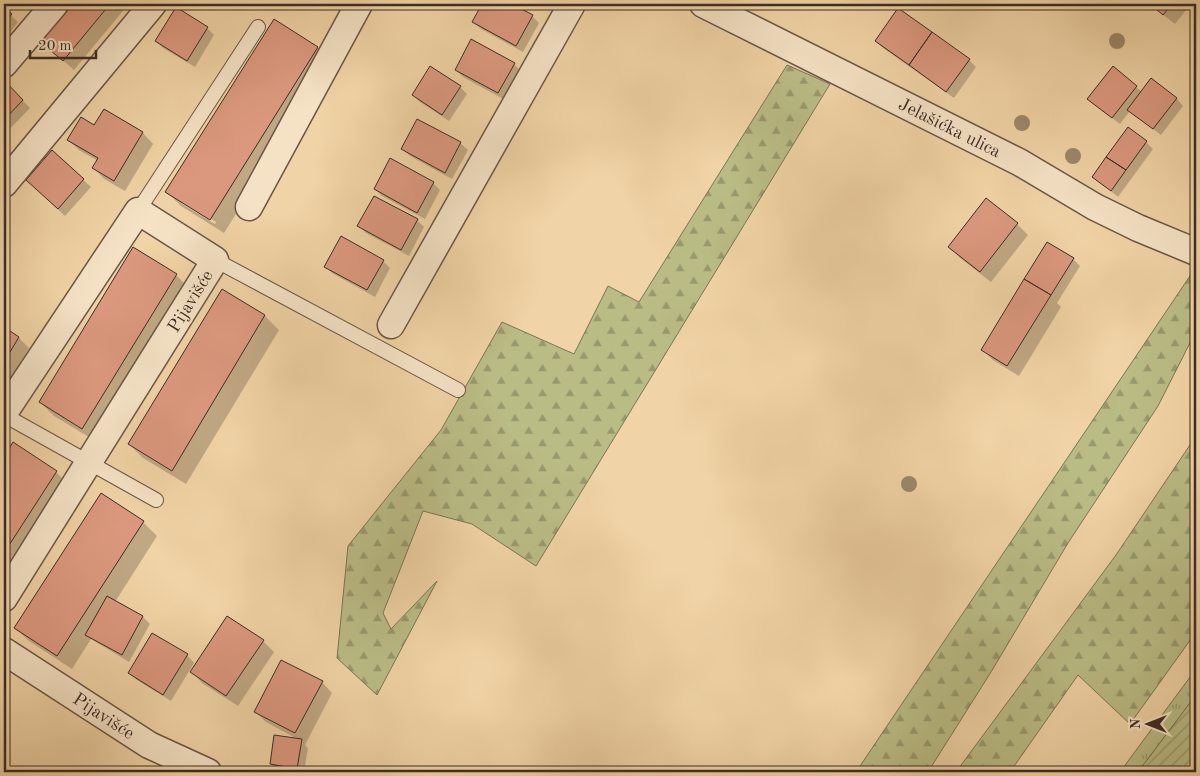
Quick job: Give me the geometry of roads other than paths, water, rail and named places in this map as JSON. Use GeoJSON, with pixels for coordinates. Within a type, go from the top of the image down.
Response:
{"type":"FeatureCollection","features":[{"type":"Feature","properties":{"kind":"street"},"geometry":{"type":"LineString","coordinates":[[4,64],[55,4]]}},
{"type":"Feature","properties":{"kind":"street"},"geometry":{"type":"LineString","coordinates":[[4,184],[153,4]]}},
{"type":"Feature","properties":{"kind":"street"},"geometry":{"type":"LineString","coordinates":[[249,207],[359,4]]}},
{"type":"Feature","properties":{"kind":"street"},"geometry":{"type":"LineString","coordinates":[[390,325],[572,4]]}},
{"type":"Feature","properties":{"kind":"street","name":"Jelašićka ulica"},"geometry":{"type":"LineString","coordinates":[[703,4],[1019,162],[1095,207],[1138,228],[1196,252]]}},
{"type":"Feature","properties":{"kind":"street"},"geometry":{"type":"LineString","coordinates":[[4,414],[138,212]]}},
{"type":"Feature","properties":{"kind":"street","name":"Pijavišće"},"geometry":{"type":"LineString","coordinates":[[4,598],[216,260],[138,212]]}},
{"type":"Feature","properties":{"kind":"street","name":"Pijavišće"},"geometry":{"type":"LineString","coordinates":[[4,651],[148,745],[208,772]]}},
{"type":"Feature","properties":{"kind":"lane"},"geometry":{"type":"LineString","coordinates":[[138,212],[258,27]]}},
{"type":"Feature","properties":{"kind":"lane"},"geometry":{"type":"LineString","coordinates":[[216,260],[458,390]]}},
{"type":"Feature","properties":{"kind":"lane"},"geometry":{"type":"LineString","coordinates":[[4,414],[156,500]]}}]}
